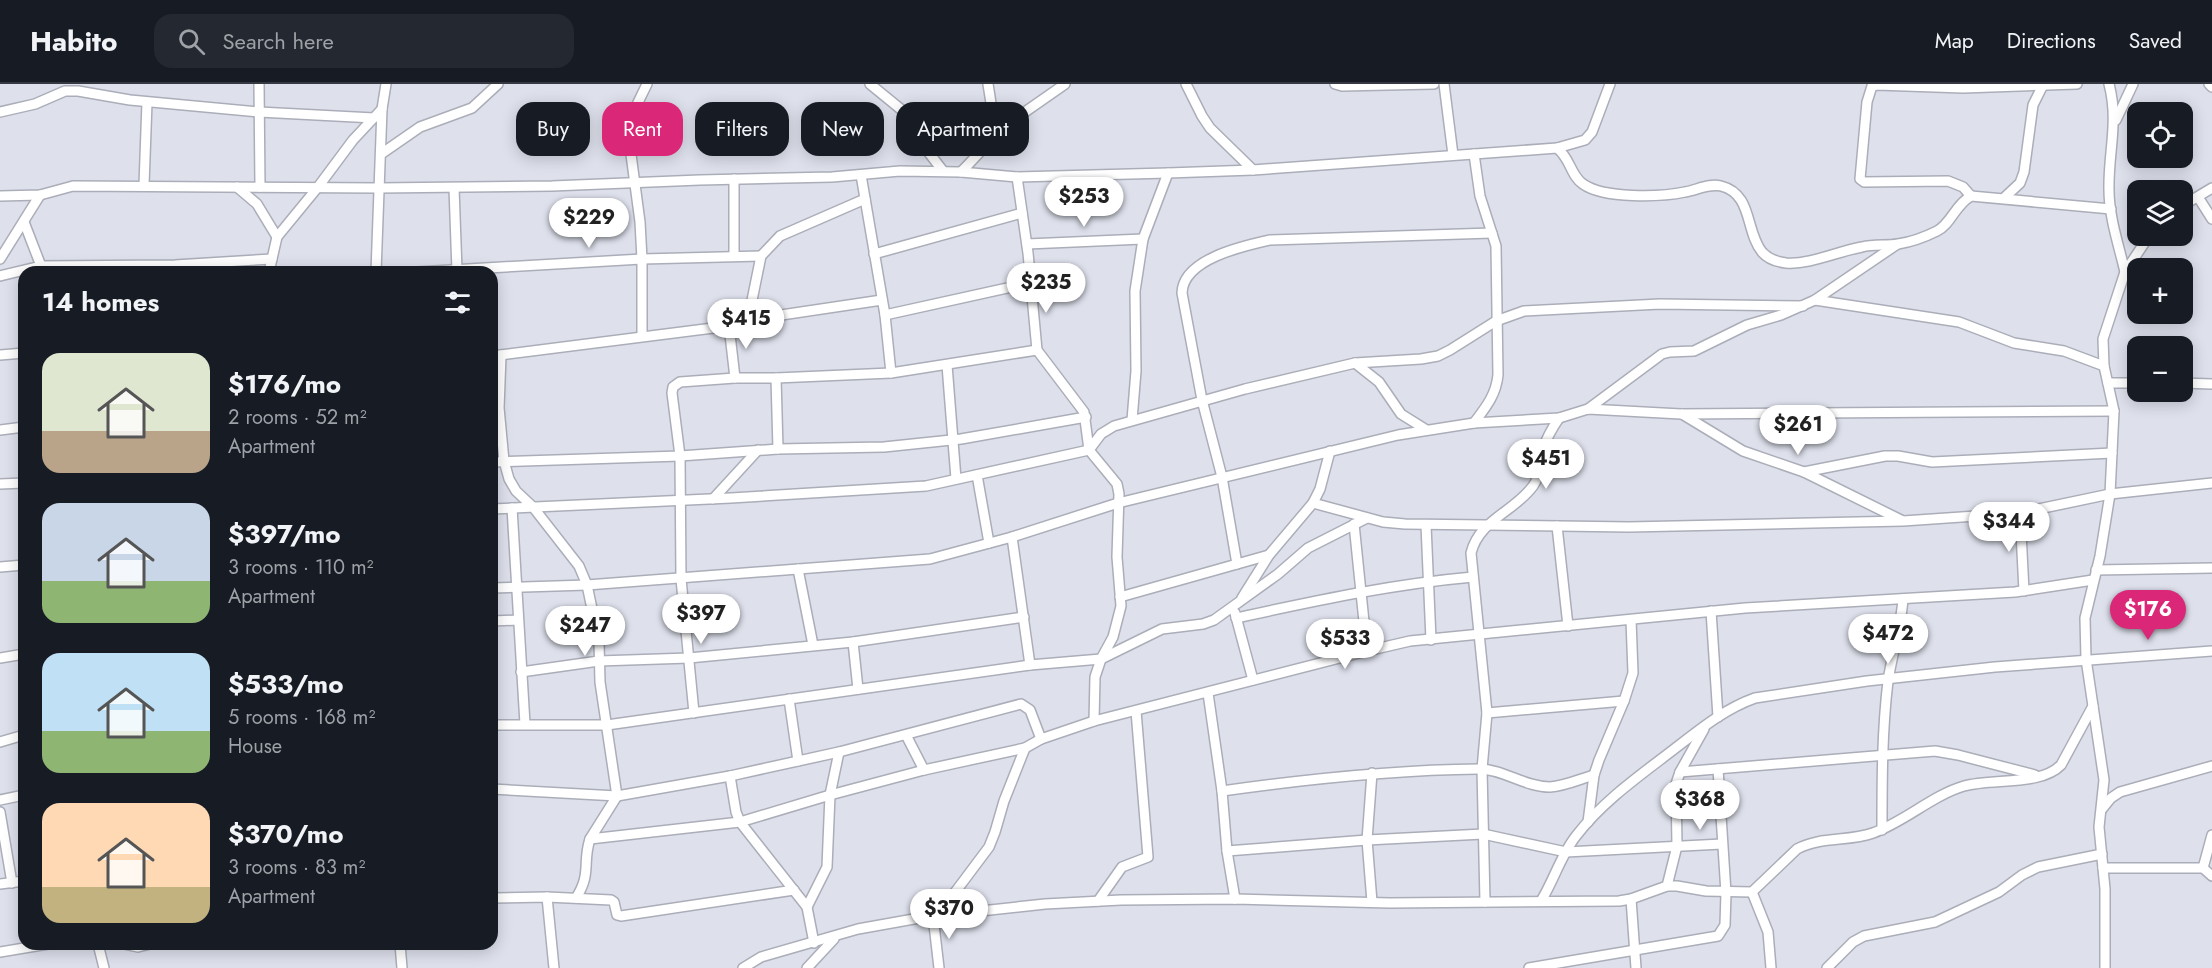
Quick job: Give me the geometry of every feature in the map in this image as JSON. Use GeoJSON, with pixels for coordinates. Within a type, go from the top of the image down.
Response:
{"type":"FeatureCollection","features":[{"type":"Feature","properties":{"kind":"street"},"geometry":{"type":"LineString","coordinates":[[87,84],[94,94]]}},
{"type":"Feature","properties":{"kind":"street"},"geometry":{"type":"LineString","coordinates":[[259,84],[260,187]]}},
{"type":"Feature","properties":{"kind":"street"},"geometry":{"type":"LineString","coordinates":[[376,266],[382,110],[386,84]]}},
{"type":"Feature","properties":{"kind":"street"},"geometry":{"type":"LineString","coordinates":[[381,154],[420,127],[472,108],[498,84]]}},
{"type":"Feature","properties":{"kind":"street"},"geometry":{"type":"LineString","coordinates":[[642,336],[642,260],[638,199],[628,132],[630,119],[647,84]]}},
{"type":"Feature","properties":{"kind":"street"},"geometry":{"type":"LineString","coordinates":[[870,84],[903,111],[916,136],[943,171]]}},
{"type":"Feature","properties":{"kind":"street"},"geometry":{"type":"LineString","coordinates":[[988,84],[990,102]]}},
{"type":"Feature","properties":{"kind":"street"},"geometry":{"type":"LineString","coordinates":[[1029,109],[1065,84]]}},
{"type":"Feature","properties":{"kind":"street"},"geometry":{"type":"LineString","coordinates":[[1186,84],[1210,128],[1253,170]]}},
{"type":"Feature","properties":{"kind":"street"},"geometry":{"type":"LineString","coordinates":[[1335,84],[1342,86],[1434,84]]}},
{"type":"Feature","properties":{"kind":"street"},"geometry":{"type":"LineString","coordinates":[[1444,84],[1453,155]]}},
{"type":"Feature","properties":{"kind":"street"},"geometry":{"type":"LineString","coordinates":[[0,196],[40,195],[73,186],[454,188],[832,177],[900,171],[943,171],[1017,177],[1253,170],[1557,148],[1585,140],[1592,132],[1611,84]]}},
{"type":"Feature","properties":{"kind":"street"},"geometry":{"type":"LineString","coordinates":[[1971,196],[1964,187],[1956,182],[1864,182],[1860,179],[1867,102],[1872,86],[1963,88],[2077,84]]}},
{"type":"Feature","properties":{"kind":"street"},"geometry":{"type":"LineString","coordinates":[[2109,84],[2114,100],[2115,123],[2109,192],[2125,272]]}},
{"type":"Feature","properties":{"kind":"street"},"geometry":{"type":"LineString","coordinates":[[2115,123],[2133,84]]}},
{"type":"Feature","properties":{"kind":"street"},"geometry":{"type":"LineString","coordinates":[[2004,198],[2020,183],[2024,172],[2031,111],[2043,85]]}},
{"type":"Feature","properties":{"kind":"street"},"geometry":{"type":"LineString","coordinates":[[0,112],[35,104],[65,91],[147,102],[259,112],[374,118]]}},
{"type":"Feature","properties":{"kind":"street"},"geometry":{"type":"LineString","coordinates":[[144,186],[147,102]]}},
{"type":"Feature","properties":{"kind":"street"},"geometry":{"type":"LineString","coordinates":[[270,266],[277,237],[353,140],[382,110]]}},
{"type":"Feature","properties":{"kind":"street"},"geometry":{"type":"LineString","coordinates":[[1557,148],[1568,159],[1580,182],[1613,194],[1670,195],[1710,185],[1721,186],[1734,192],[1744,204],[1755,238],[1763,253],[1773,260],[1787,263],[1799,263],[1863,246],[1897,244],[1940,230],[1956,208],[1971,196],[2111,209]]}},
{"type":"Feature","properties":{"kind":"street"},"geometry":{"type":"LineString","coordinates":[[1474,154],[1480,196],[1492,233],[1497,260],[1498,375],[1497,388],[1474,423]]}},
{"type":"Feature","properties":{"kind":"street"},"geometry":{"type":"LineString","coordinates":[[961,172],[976,156]]}},
{"type":"Feature","properties":{"kind":"street"},"geometry":{"type":"LineString","coordinates":[[1132,420],[1136,371],[1135,291],[1143,239],[1168,173]]}},
{"type":"Feature","properties":{"kind":"street"},"geometry":{"type":"LineString","coordinates":[[861,175],[885,315],[891,373]]}},
{"type":"Feature","properties":{"kind":"street"},"geometry":{"type":"LineString","coordinates":[[1017,177],[1027,244],[1037,350],[1084,411],[1089,450],[1117,484],[1120,613],[1113,637],[1101,659],[1095,677],[1094,721]]}},
{"type":"Feature","properties":{"kind":"street"},"geometry":{"type":"LineString","coordinates":[[734,179],[734,255]]}},
{"type":"Feature","properties":{"kind":"street"},"geometry":{"type":"LineString","coordinates":[[237,187],[257,204],[277,237]]}},
{"type":"Feature","properties":{"kind":"street"},"geometry":{"type":"LineString","coordinates":[[454,188],[457,266]]}},
{"type":"Feature","properties":{"kind":"street"},"geometry":{"type":"LineString","coordinates":[[2193,200],[2212,188]]}},
{"type":"Feature","properties":{"kind":"street"},"geometry":{"type":"LineString","coordinates":[[0,259],[40,195]]}},
{"type":"Feature","properties":{"kind":"street"},"geometry":{"type":"LineString","coordinates":[[2198,197],[2212,219]]}},
{"type":"Feature","properties":{"kind":"street"},"geometry":{"type":"LineString","coordinates":[[748,320],[762,256],[780,236],[865,199]]}},
{"type":"Feature","properties":{"kind":"street"},"geometry":{"type":"LineString","coordinates":[[874,254],[1022,213]]}},
{"type":"Feature","properties":{"kind":"street"},"geometry":{"type":"LineString","coordinates":[[24,222],[41,266]]}},
{"type":"Feature","properties":{"kind":"street"},"geometry":{"type":"LineString","coordinates":[[1238,564],[1222,477],[1202,400],[1182,293],[1187,276],[1198,266],[1248,245],[1270,240],[1492,233]]}},
{"type":"Feature","properties":{"kind":"street"},"geometry":{"type":"LineString","coordinates":[[1027,244],[1143,239]]}},
{"type":"Feature","properties":{"kind":"street"},"geometry":{"type":"LineString","coordinates":[[498,587],[681,579],[930,559],[1012,537],[1118,503],[1425,429],[1474,423],[1559,418],[1588,409],[1662,354],[1694,351],[1747,325],[1781,315],[1815,300],[1897,244]]}},
{"type":"Feature","properties":{"kind":"street"},"geometry":{"type":"LineString","coordinates":[[2105,968],[2103,868],[2099,826],[2104,780],[2086,659],[2085,618],[2104,539],[2110,494],[2114,411],[2104,366],[2103,339],[2125,272],[2142,246]]}},
{"type":"Feature","properties":{"kind":"street"},"geometry":{"type":"LineString","coordinates":[[498,269],[734,255],[762,256]]}},
{"type":"Feature","properties":{"kind":"street"},"geometry":{"type":"LineString","coordinates":[[197,266],[272,259]]}},
{"type":"Feature","properties":{"kind":"street"},"geometry":{"type":"LineString","coordinates":[[0,276],[18,272]]}},
{"type":"Feature","properties":{"kind":"street"},"geometry":{"type":"LineString","coordinates":[[885,315],[1030,283]]}},
{"type":"Feature","properties":{"kind":"street"},"geometry":{"type":"LineString","coordinates":[[498,355],[729,326],[748,320],[882,300]]}},
{"type":"Feature","properties":{"kind":"street"},"geometry":{"type":"LineString","coordinates":[[1815,300],[1959,322],[2014,344],[2064,351],[2104,366]]}},
{"type":"Feature","properties":{"kind":"street"},"geometry":{"type":"LineString","coordinates":[[498,509],[926,486],[1089,450],[1101,434],[1114,426],[1202,400],[1355,363],[1438,356],[1496,321],[1535,309],[1660,304],[1803,306]]}},
{"type":"Feature","properties":{"kind":"street"},"geometry":{"type":"LineString","coordinates":[[729,326],[735,378]]}},
{"type":"Feature","properties":{"kind":"street"},"geometry":{"type":"LineString","coordinates":[[694,713],[681,579],[680,456],[673,387],[680,382],[735,378],[891,373],[1037,350]]}},
{"type":"Feature","properties":{"kind":"street"},"geometry":{"type":"LineString","coordinates":[[0,356],[18,354]]}},
{"type":"Feature","properties":{"kind":"street"},"geometry":{"type":"LineString","coordinates":[[1355,363],[1379,382],[1401,414],[1425,429]]}},
{"type":"Feature","properties":{"kind":"street"},"geometry":{"type":"LineString","coordinates":[[947,365],[956,479]]}},
{"type":"Feature","properties":{"kind":"street"},"geometry":{"type":"LineString","coordinates":[[776,378],[778,449]]}},
{"type":"Feature","properties":{"kind":"street"},"geometry":{"type":"LineString","coordinates":[[2108,383],[2127,383]]}},
{"type":"Feature","properties":{"kind":"street"},"geometry":{"type":"LineString","coordinates":[[2193,383],[2212,384]]}},
{"type":"Feature","properties":{"kind":"street"},"geometry":{"type":"LineString","coordinates":[[1588,409],[1681,414],[2114,411]]}},
{"type":"Feature","properties":{"kind":"street"},"geometry":{"type":"LineString","coordinates":[[1681,414],[1743,451],[1804,472],[1903,521]]}},
{"type":"Feature","properties":{"kind":"street"},"geometry":{"type":"LineString","coordinates":[[498,461],[680,456],[778,449],[861,449],[953,440],[1086,417]]}},
{"type":"Feature","properties":{"kind":"street"},"geometry":{"type":"LineString","coordinates":[[1485,902],[1482,769],[1486,713],[1471,553],[1474,542],[1485,526],[1533,486],[1538,476],[1543,449],[1559,418]]}},
{"type":"Feature","properties":{"kind":"street"},"geometry":{"type":"LineString","coordinates":[[498,426],[504,460],[512,485],[533,507],[579,566],[587,585],[599,642],[599,661],[617,796],[590,839],[584,886],[576,898]]}},
{"type":"Feature","properties":{"kind":"street"},"geometry":{"type":"LineString","coordinates":[[0,430],[18,428]]}},
{"type":"Feature","properties":{"kind":"street"},"geometry":{"type":"LineString","coordinates":[[713,499],[758,450]]}},
{"type":"Feature","properties":{"kind":"street"},"geometry":{"type":"LineString","coordinates":[[1253,680],[1236,618],[1236,605],[1269,555],[1313,503],[1320,489],[1330,451]]}},
{"type":"Feature","properties":{"kind":"street"},"geometry":{"type":"LineString","coordinates":[[1804,472],[1885,456],[1932,462],[2112,453]]}},
{"type":"Feature","properties":{"kind":"street"},"geometry":{"type":"LineString","coordinates":[[977,475],[989,543]]}},
{"type":"Feature","properties":{"kind":"street"},"geometry":{"type":"LineString","coordinates":[[2212,477],[2212,492]]}},
{"type":"Feature","properties":{"kind":"street"},"geometry":{"type":"LineString","coordinates":[[0,484],[18,483]]}},
{"type":"Feature","properties":{"kind":"street"},"geometry":{"type":"LineString","coordinates":[[1313,503],[1383,522],[1426,525],[1640,526],[1903,521],[2020,513],[2110,494],[2212,483]]}},
{"type":"Feature","properties":{"kind":"street"},"geometry":{"type":"LineString","coordinates":[[512,508],[525,724]]}},
{"type":"Feature","properties":{"kind":"street"},"geometry":{"type":"LineString","coordinates":[[2020,513],[2024,591]]}},
{"type":"Feature","properties":{"kind":"street"},"geometry":{"type":"LineString","coordinates":[[498,725],[607,725],[1030,665],[1101,659],[1162,629],[1203,624],[1214,620],[1278,574],[1308,548],[1367,518]]}},
{"type":"Feature","properties":{"kind":"street"},"geometry":{"type":"LineString","coordinates":[[1354,524],[1367,651]]}},
{"type":"Feature","properties":{"kind":"street"},"geometry":{"type":"LineString","coordinates":[[1426,525],[1431,640]]}},
{"type":"Feature","properties":{"kind":"street"},"geometry":{"type":"LineString","coordinates":[[1557,526],[1568,626]]}},
{"type":"Feature","properties":{"kind":"street"},"geometry":{"type":"LineString","coordinates":[[1012,537],[1030,665]]}},
{"type":"Feature","properties":{"kind":"street"},"geometry":{"type":"LineString","coordinates":[[1120,597],[1269,555]]}},
{"type":"Feature","properties":{"kind":"street"},"geometry":{"type":"LineString","coordinates":[[2,569],[18,567]]}},
{"type":"Feature","properties":{"kind":"street"},"geometry":{"type":"LineString","coordinates":[[2096,570],[2212,568]]}},
{"type":"Feature","properties":{"kind":"street"},"geometry":{"type":"LineString","coordinates":[[798,569],[813,645]]}},
{"type":"Feature","properties":{"kind":"street"},"geometry":{"type":"LineString","coordinates":[[1236,618],[1360,591],[1473,577]]}},
{"type":"Feature","properties":{"kind":"street"},"geometry":{"type":"LineString","coordinates":[[590,839],[740,822],[924,770],[1025,748],[1094,721],[1410,641],[1480,636],[1711,611],[2024,591],[2093,580]]}},
{"type":"Feature","properties":{"kind":"street"},"geometry":{"type":"LineString","coordinates":[[1882,830],[1881,755],[1888,679],[1900,631],[1903,599]]}},
{"type":"Feature","properties":{"kind":"street"},"geometry":{"type":"LineString","coordinates":[[1711,611],[1718,717]]}},
{"type":"Feature","properties":{"kind":"street"},"geometry":{"type":"LineString","coordinates":[[521,672],[599,661],[689,658],[853,642],[1024,617]]}},
{"type":"Feature","properties":{"kind":"street"},"geometry":{"type":"LineString","coordinates":[[498,621],[518,620]]}},
{"type":"Feature","properties":{"kind":"street"},"geometry":{"type":"LineString","coordinates":[[1588,822],[1594,775],[1633,673],[1631,620]]}},
{"type":"Feature","properties":{"kind":"street"},"geometry":{"type":"LineString","coordinates":[[853,642],[858,689]]}},
{"type":"Feature","properties":{"kind":"street"},"geometry":{"type":"LineString","coordinates":[[1541,901],[1575,836],[1588,822],[1631,782],[1706,725],[1742,703],[1755,698],[1888,679],[2086,659],[2212,651]]}},
{"type":"Feature","properties":{"kind":"street"},"geometry":{"type":"LineString","coordinates":[[0,658],[18,655]]}},
{"type":"Feature","properties":{"kind":"street"},"geometry":{"type":"LineString","coordinates":[[1208,693],[1235,899]]}},
{"type":"Feature","properties":{"kind":"street"},"geometry":{"type":"LineString","coordinates":[[789,699],[798,761]]}},
{"type":"Feature","properties":{"kind":"street"},"geometry":{"type":"LineString","coordinates":[[1486,713],[1624,701]]}},
{"type":"Feature","properties":{"kind":"street"},"geometry":{"type":"LineString","coordinates":[[498,789],[617,796],[730,776],[839,752],[1021,704],[1030,710],[1041,740]]}},
{"type":"Feature","properties":{"kind":"street"},"geometry":{"type":"LineString","coordinates":[[743,968],[761,957],[858,929],[929,917],[1045,904],[1235,899],[1485,902],[1631,899],[1667,886],[1726,892],[1752,892],[1804,845],[1882,830],[1960,787],[1981,781],[2043,777],[2054,772],[2061,765],[2093,706]]}},
{"type":"Feature","properties":{"kind":"street"},"geometry":{"type":"LineString","coordinates":[[1098,901],[1122,867],[1148,857],[1136,711]]}},
{"type":"Feature","properties":{"kind":"street"},"geometry":{"type":"LineString","coordinates":[[1667,886],[1677,846],[1676,784],[1680,772],[1706,725]]}},
{"type":"Feature","properties":{"kind":"street"},"geometry":{"type":"LineString","coordinates":[[906,735],[924,770]]}},
{"type":"Feature","properties":{"kind":"street"},"geometry":{"type":"LineString","coordinates":[[0,742],[18,737]]}},
{"type":"Feature","properties":{"kind":"street"},"geometry":{"type":"LineString","coordinates":[[929,917],[953,895],[989,847],[1025,748]]}},
{"type":"Feature","properties":{"kind":"street"},"geometry":{"type":"LineString","coordinates":[[1680,772],[1935,751],[2043,777]]}},
{"type":"Feature","properties":{"kind":"street"},"geometry":{"type":"LineString","coordinates":[[807,907],[827,867],[830,795],[839,752]]}},
{"type":"Feature","properties":{"kind":"street"},"geometry":{"type":"LineString","coordinates":[[2101,809],[2110,798],[2120,792],[2212,766]]}},
{"type":"Feature","properties":{"kind":"street"},"geometry":{"type":"LineString","coordinates":[[1222,791],[1320,777],[1372,773],[1482,769],[1539,786],[1551,787],[1594,775]]}},
{"type":"Feature","properties":{"kind":"street"},"geometry":{"type":"LineString","coordinates":[[1529,968],[1718,936],[1725,925],[1726,892],[1718,769]]}},
{"type":"Feature","properties":{"kind":"street"},"geometry":{"type":"LineString","coordinates":[[1372,773],[1367,840],[1372,902]]}},
{"type":"Feature","properties":{"kind":"street"},"geometry":{"type":"LineString","coordinates":[[730,776],[740,822],[807,907],[814,942]]}},
{"type":"Feature","properties":{"kind":"street"},"geometry":{"type":"LineString","coordinates":[[0,800],[18,796]]}},
{"type":"Feature","properties":{"kind":"street"},"geometry":{"type":"LineString","coordinates":[[0,812],[12,883]]}},
{"type":"Feature","properties":{"kind":"street"},"geometry":{"type":"LineString","coordinates":[[1227,851],[1483,834],[1566,852],[1722,844]]}},
{"type":"Feature","properties":{"kind":"street"},"geometry":{"type":"LineString","coordinates":[[2204,868],[2212,835]]}},
{"type":"Feature","properties":{"kind":"street"},"geometry":{"type":"LineString","coordinates":[[1827,968],[1853,942],[1864,936],[1935,922],[1999,892],[2022,875],[2038,867],[2102,854]]}},
{"type":"Feature","properties":{"kind":"street"},"geometry":{"type":"LineString","coordinates":[[2103,868],[2204,868],[2212,876]]}},
{"type":"Feature","properties":{"kind":"street"},"geometry":{"type":"LineString","coordinates":[[0,884],[18,882]]}},
{"type":"Feature","properties":{"kind":"street"},"geometry":{"type":"LineString","coordinates":[[498,898],[547,897],[611,900],[614,902],[617,915],[621,916],[794,890]]}},
{"type":"Feature","properties":{"kind":"street"},"geometry":{"type":"LineString","coordinates":[[1752,892],[1768,932],[1771,968]]}},
{"type":"Feature","properties":{"kind":"street"},"geometry":{"type":"LineString","coordinates":[[547,897],[554,968]]}},
{"type":"Feature","properties":{"kind":"street"},"geometry":{"type":"LineString","coordinates":[[1631,899],[1636,968]]}},
{"type":"Feature","properties":{"kind":"street"},"geometry":{"type":"LineString","coordinates":[[929,917],[939,968]]}},
{"type":"Feature","properties":{"kind":"street"},"geometry":{"type":"LineString","coordinates":[[807,968],[835,937]]}},
{"type":"Feature","properties":{"kind":"street"},"geometry":{"type":"LineString","coordinates":[[0,952],[18,949]]}},
{"type":"Feature","properties":{"kind":"street"},"geometry":{"type":"LineString","coordinates":[[100,950],[104,968]]}},
{"type":"Feature","properties":{"kind":"street"},"geometry":{"type":"LineString","coordinates":[[400,950],[402,968]]}}]}
